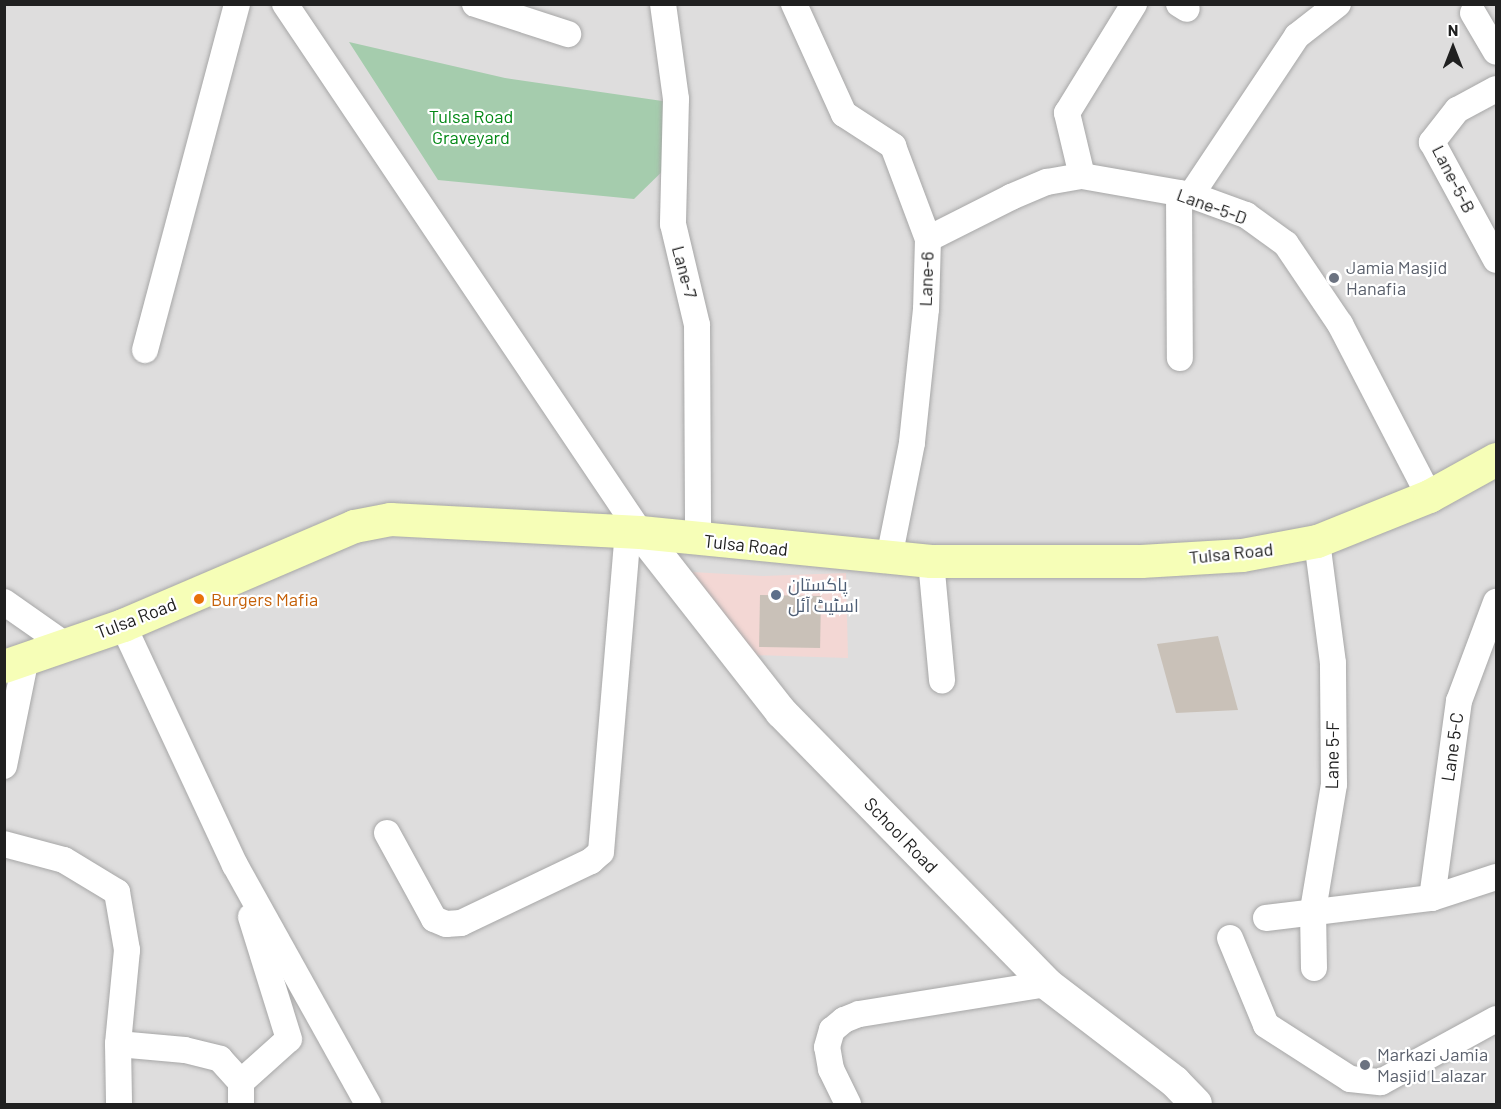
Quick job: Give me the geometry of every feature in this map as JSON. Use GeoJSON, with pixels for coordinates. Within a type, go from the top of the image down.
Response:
{"type":"FeatureCollection","features":[{"type":"Feature","properties":{"kind":"main road","name":"Tulsa Road"},"geometry":{"type":"LineString","coordinates":[[15,662],[123,625],[363,524],[390,519],[634,532],[931,561],[1141,561],[1242,555],[1317,541],[1429,496],[1497,459]]}},
{"type":"Feature","properties":{"kind":"street"},"geometry":{"type":"LineString","coordinates":[[145,350],[237,4]]}},
{"type":"Feature","properties":{"kind":"street"},"geometry":{"type":"LineString","coordinates":[[285,4],[634,532],[601,852],[591,861],[461,923],[446,924],[434,919],[387,833]]}},
{"type":"Feature","properties":{"kind":"street"},"geometry":{"type":"LineString","coordinates":[[475,4],[568,34]]}},
{"type":"Feature","properties":{"kind":"street","name":"Lane-7"},"geometry":{"type":"LineString","coordinates":[[663,4],[675,99],[673,224],[698,326],[698,540]]}},
{"type":"Feature","properties":{"kind":"street","name":"Lane-6"},"geometry":{"type":"LineString","coordinates":[[794,4],[844,114],[893,146],[928,239],[926,309],[912,443],[889,558]]}},
{"type":"Feature","properties":{"kind":"street"},"geometry":{"type":"LineString","coordinates":[[1082,176],[1067,113],[1134,4]]}},
{"type":"Feature","properties":{"kind":"street"},"geometry":{"type":"LineString","coordinates":[[1180,358],[1185,194],[1296,36],[1338,4]]}},
{"type":"Feature","properties":{"kind":"street"},"geometry":{"type":"LineString","coordinates":[[1473,13],[1497,52]]}},
{"type":"Feature","properties":{"kind":"street","name":"Lane-5-B"},"geometry":{"type":"LineString","coordinates":[[1497,89],[1457,110],[1432,142],[1497,260]]}},
{"type":"Feature","properties":{"kind":"street","name":"Lane-5-D"},"geometry":{"type":"LineString","coordinates":[[928,239],[1011,197],[1047,182],[1082,176],[1185,194],[1246,215],[1286,243],[1340,324],[1429,496]]}},
{"type":"Feature","properties":{"kind":"street","name":"School Road"},"geometry":{"type":"LineString","coordinates":[[634,532],[781,712],[1047,984],[1175,1082],[1196,1104]]}},
{"type":"Feature","properties":{"kind":"street","name":"Lane 5-F"},"geometry":{"type":"LineString","coordinates":[[1314,968],[1314,910],[1334,784],[1333,663],[1317,541]]}},
{"type":"Feature","properties":{"kind":"street"},"geometry":{"type":"LineString","coordinates":[[931,561],[942,680]]}},
{"type":"Feature","properties":{"kind":"street"},"geometry":{"type":"LineString","coordinates":[[4,602],[64,644]]}},
{"type":"Feature","properties":{"kind":"street","name":"Lane 5-C"},"geometry":{"type":"LineString","coordinates":[[1432,898],[1459,701],[1485,655],[1497,602]]}},
{"type":"Feature","properties":{"kind":"street"},"geometry":{"type":"LineString","coordinates":[[123,625],[235,865],[368,1104]]}},
{"type":"Feature","properties":{"kind":"street"},"geometry":{"type":"LineString","coordinates":[[4,766],[15,662]]}},
{"type":"Feature","properties":{"kind":"street"},"geometry":{"type":"LineString","coordinates":[[4,844],[64,860],[117,892],[127,950],[118,1044],[118,1104]]}},
{"type":"Feature","properties":{"kind":"street"},"geometry":{"type":"LineString","coordinates":[[118,1044],[185,1050],[220,1059],[241,1093],[289,1039],[235,865]]}},
{"type":"Feature","properties":{"kind":"street"},"geometry":{"type":"LineString","coordinates":[[1266,918],[1314,910],[1432,898],[1497,877]]}},
{"type":"Feature","properties":{"kind":"street"},"geometry":{"type":"LineString","coordinates":[[1230,938],[1266,1025],[1350,1079],[1381,1082],[1497,1019]]}},
{"type":"Feature","properties":{"kind":"street"},"geometry":{"type":"LineString","coordinates":[[848,1104],[831,1069],[826,1047],[832,1030],[844,1020],[859,1014],[1047,984]]}},
{"type":"Feature","properties":{"kind":"shaded area"},"geometry":{"type":"Polygon","coordinates":[[[5,5],[1496,5],[1496,1104],[5,1104],[5,5]]]}},
{"type":"Feature","properties":{"kind":"shaded area","name":"پاکستان اسٹیٹ آئل"},"geometry":{"type":"Polygon","coordinates":[[[692,572],[763,576],[846,573],[848,658],[752,655],[692,572]]]}},
{"type":"Feature","properties":{"kind":"green space","name":"Tulsa Road Graveyard"},"geometry":{"type":"Polygon","coordinates":[[[349,42],[505,78],[676,103],[676,158],[634,199],[438,180],[349,42]]]}},
{"type":"Feature","properties":{"kind":"building"},"geometry":{"type":"Polygon","coordinates":[[[760,595],[821,596],[820,648],[759,647],[760,595]]]}},
{"type":"Feature","properties":{"kind":"building"},"geometry":{"type":"Polygon","coordinates":[[[1218,636],[1238,710],[1176,713],[1157,644],[1218,636]]]}},
{"type":"Feature","properties":{"kind":"place","name":"Jamia Masjid Hanafia"},"geometry":{"type":"Point","coordinates":[1334,278]}},
{"type":"Feature","properties":{"kind":"place","name":"پاکستان اسٹیٹ آئل"},"geometry":{"type":"Point","coordinates":[776,595]}},
{"type":"Feature","properties":{"kind":"place","name":"Burgers Mafia"},"geometry":{"type":"Point","coordinates":[199,599]}},
{"type":"Feature","properties":{"kind":"place","name":"Markazi Jamia Masjid Lalazar"},"geometry":{"type":"Point","coordinates":[1365,1065]}}]}
